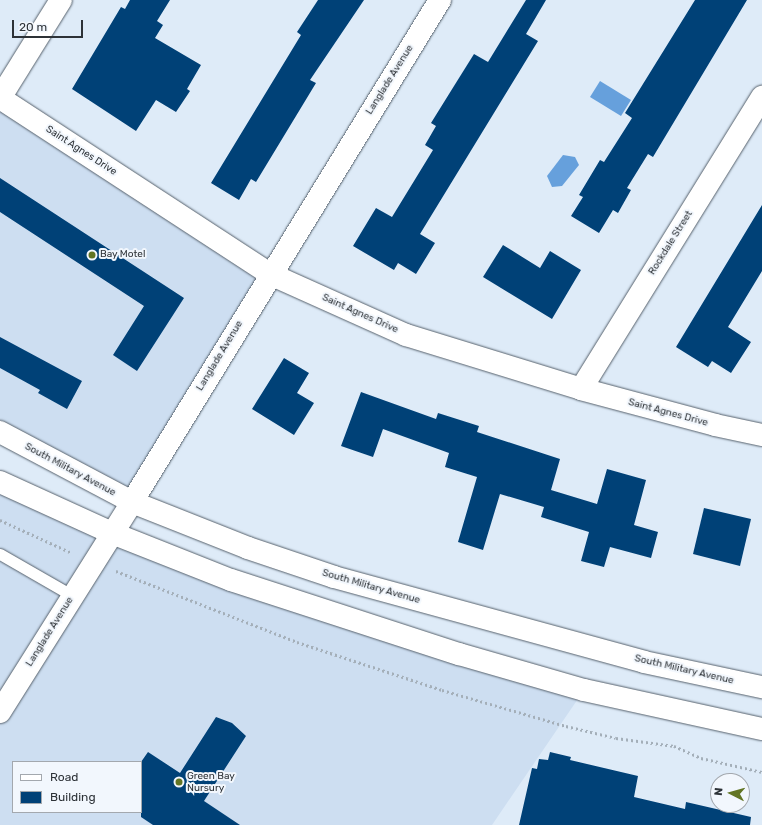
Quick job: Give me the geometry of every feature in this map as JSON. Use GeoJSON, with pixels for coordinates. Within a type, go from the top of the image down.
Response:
{"type":"FeatureCollection","features":[{"type":"Feature","properties":{"kind":"street"},"geometry":{"type":"LineString","coordinates":[[0,98],[61,0]]}},
{"type":"Feature","properties":{"kind":"street","name":"Langlade Avenue"},"geometry":{"type":"LineString","coordinates":[[0,712],[132,502],[270,274],[440,0]]}},
{"type":"Feature","properties":{"kind":"street","name":"Rockdale Street"},"geometry":{"type":"LineString","coordinates":[[581,389],[762,97]]}},
{"type":"Feature","properties":{"kind":"street","name":"Saint Agnes Drive"},"geometry":{"type":"LineString","coordinates":[[0,98],[270,274],[406,335],[581,389],[714,425],[762,435]]}},
{"type":"Feature","properties":{"kind":"street","name":"South Military Avenue"},"geometry":{"type":"LineString","coordinates":[[0,432],[132,502],[248,548],[334,577],[644,662],[762,687]]}},
{"type":"Feature","properties":{"kind":"street"},"geometry":{"type":"LineString","coordinates":[[0,482],[112,533],[231,580],[466,656],[584,690],[762,729]]}},
{"type":"Feature","properties":{"kind":"lane"},"geometry":{"type":"LineString","coordinates":[[0,554],[73,596]]}},
{"type":"Feature","properties":{"kind":"path"},"geometry":{"type":"LineString","coordinates":[[0,520],[94,562],[297,642],[435,688],[566,726],[616,738],[674,746],[702,758],[762,772]]}},
{"type":"Feature","properties":{"kind":"shaded area"},"geometry":{"type":"Polygon","coordinates":[[[0,98],[270,274],[132,502],[0,432],[0,98]]]}},
{"type":"Feature","properties":{"kind":"shaded area"},"geometry":{"type":"Polygon","coordinates":[[[0,482],[112,533],[584,690],[492,825],[0,825],[0,482]]]}},
{"type":"Feature","properties":{"kind":"water"},"geometry":{"type":"Polygon","coordinates":[[[600,81],[631,100],[621,116],[590,97],[600,81]]]}},
{"type":"Feature","properties":{"kind":"water"},"geometry":{"type":"Polygon","coordinates":[[[563,155],[575,157],[579,165],[562,186],[552,187],[547,176],[563,155]]]}},
{"type":"Feature","properties":{"kind":"building"},"geometry":{"type":"Polygon","coordinates":[[[130,0],[170,0],[157,21],[163,25],[155,38],[201,65],[187,89],[190,91],[176,112],[156,100],[136,131],[72,89],[121,7],[125,9],[130,0]]]}},
{"type":"Feature","properties":{"kind":"building"},"geometry":{"type":"Polygon","coordinates":[[[318,0],[364,0],[310,80],[316,83],[256,182],[251,179],[239,200],[211,183],[301,35],[297,32],[318,0]]]}},
{"type":"Feature","properties":{"kind":"building"},"geometry":{"type":"Polygon","coordinates":[[[526,0],[546,0],[526,34],[538,41],[420,234],[435,243],[416,274],[398,263],[394,270],[353,246],[376,208],[392,217],[433,150],[425,145],[436,126],[431,123],[474,54],[488,62],[526,0]]]}},
{"type":"Feature","properties":{"kind":"building"},"geometry":{"type":"Polygon","coordinates":[[[695,0],[747,0],[653,157],[648,154],[627,188],[631,190],[618,213],[613,210],[599,233],[571,216],[583,197],[579,195],[600,160],[604,162],[632,118],[625,113],[695,0]]]}},
{"type":"Feature","properties":{"kind":"building","name":"Bay Motel"},"geometry":{"type":"Polygon","coordinates":[[[0,178],[184,298],[137,371],[113,355],[144,306],[0,212],[0,178]]]}},
{"type":"Feature","properties":{"kind":"building"},"geometry":{"type":"Polygon","coordinates":[[[762,205],[762,271],[728,327],[751,342],[731,373],[712,361],[708,367],[676,347],[762,205]]]}},
{"type":"Feature","properties":{"kind":"building"},"geometry":{"type":"Polygon","coordinates":[[[503,245],[540,268],[550,251],[581,270],[552,319],[483,277],[503,245]]]}},
{"type":"Feature","properties":{"kind":"building"},"geometry":{"type":"Polygon","coordinates":[[[0,337],[82,381],[67,409],[38,393],[40,390],[0,368],[0,337]]]}},
{"type":"Feature","properties":{"kind":"building"},"geometry":{"type":"Polygon","coordinates":[[[284,358],[309,373],[297,393],[314,403],[294,435],[252,409],[284,358]]]}},
{"type":"Feature","properties":{"kind":"building"},"geometry":{"type":"Polygon","coordinates":[[[361,392],[436,419],[438,413],[479,426],[477,432],[560,459],[551,490],[597,504],[607,469],[646,480],[634,525],[658,532],[651,558],[610,547],[604,567],[581,561],[589,532],[541,517],[544,507],[500,494],[483,550],[458,542],[477,477],[445,467],[449,453],[383,429],[373,457],[341,446],[361,392]]]}},
{"type":"Feature","properties":{"kind":"building"},"geometry":{"type":"Polygon","coordinates":[[[704,508],[751,519],[740,566],[693,554],[704,508]]]}},
{"type":"Feature","properties":{"kind":"building"},"geometry":{"type":"Polygon","coordinates":[[[216,717],[232,723],[246,736],[204,801],[240,825],[153,825],[141,817],[142,761],[148,752],[180,773],[216,717]]]}},
{"type":"Feature","properties":{"kind":"building"},"geometry":{"type":"Polygon","coordinates":[[[550,752],[571,757],[570,760],[638,776],[634,797],[685,809],[686,802],[710,808],[710,813],[734,813],[751,817],[750,825],[519,825],[532,768],[537,769],[539,759],[548,760],[550,752]]]}},
{"type":"Feature","properties":{"kind":"place","name":"Bay Motel"},"geometry":{"type":"Point","coordinates":[92,255]}},
{"type":"Feature","properties":{"kind":"place","name":"Green Bay Nursury"},"geometry":{"type":"Point","coordinates":[179,782]}}]}
